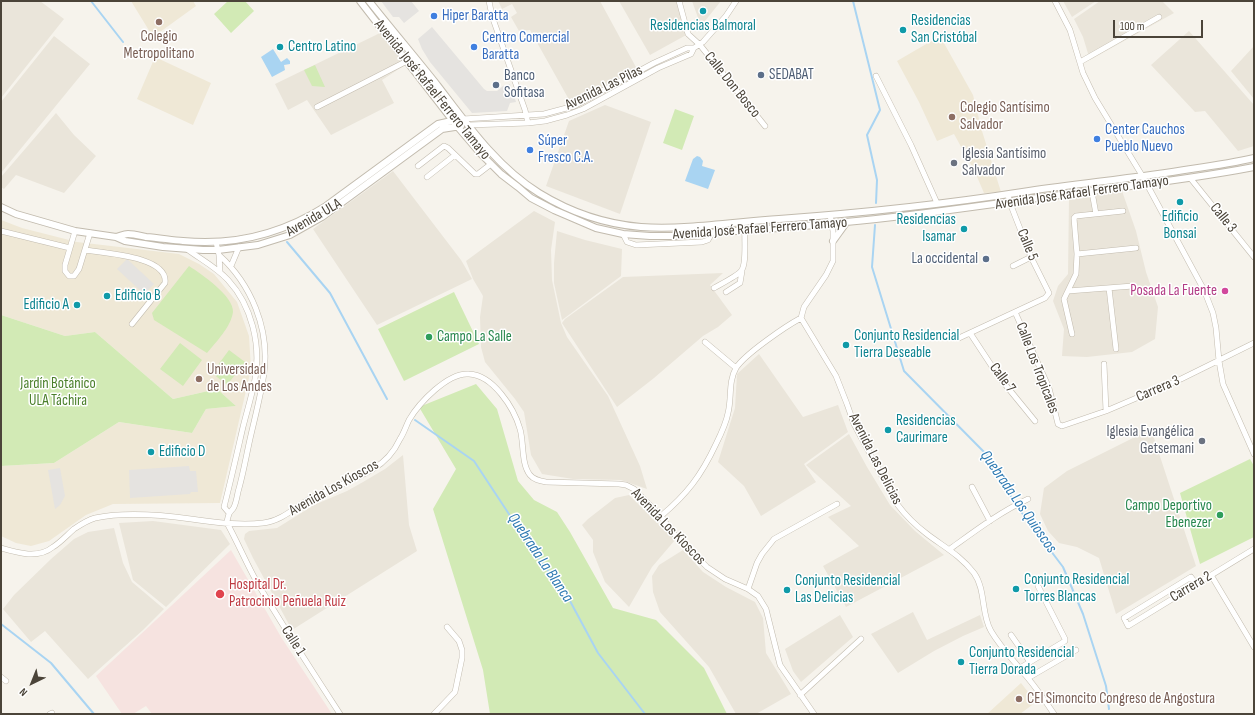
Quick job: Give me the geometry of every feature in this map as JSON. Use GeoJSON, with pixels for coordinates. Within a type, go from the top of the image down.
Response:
{"type":"FeatureCollection","features":[{"type":"Feature","properties":{"kind":"street","name":"Avenida José Rafael Ferrero Tamayo"},"geometry":{"type":"LineString","coordinates":[[360,1],[457,126],[507,178],[532,198],[554,210],[584,223],[623,234],[674,236],[832,224],[1148,185],[1191,179],[1254,167]]}},
{"type":"Feature","properties":{"kind":"street","name":"Avenida José Rafael Ferrero Tamayo"},"geometry":{"type":"LineString","coordinates":[[369,1],[421,64],[468,125],[500,161],[522,181],[538,193],[579,214],[595,219],[630,226],[661,227],[830,215],[1008,195],[1235,163],[1254,158]]}},
{"type":"Feature","properties":{"kind":"street"},"geometry":{"type":"LineString","coordinates":[[489,1],[492,16],[528,123]]}},
{"type":"Feature","properties":{"kind":"street","name":"Calle Don Bosco"},"geometry":{"type":"LineString","coordinates":[[680,1],[688,34],[700,45],[765,126]]}},
{"type":"Feature","properties":{"kind":"street","name":"Avenida Las Pilas"},"geometry":{"type":"LineString","coordinates":[[463,119],[544,114],[574,106],[648,66],[687,48],[694,48],[700,45],[726,16],[736,1]]}},
{"type":"Feature","properties":{"kind":"street"},"geometry":{"type":"LineString","coordinates":[[1055,1],[1070,30],[1083,73],[1095,98],[1144,176],[1204,290],[1213,314],[1219,361],[1225,390],[1254,454]]}},
{"type":"Feature","properties":{"kind":"street"},"geometry":{"type":"LineString","coordinates":[[1080,62],[1159,17]]}},
{"type":"Feature","properties":{"kind":"street","name":"Avenida Las Pilas"},"geometry":{"type":"LineString","coordinates":[[468,125],[528,123],[551,120],[583,109],[658,68],[690,54],[694,48]]}},
{"type":"Feature","properties":{"kind":"street"},"geometry":{"type":"LineString","coordinates":[[317,107],[407,61]]}},
{"type":"Feature","properties":{"kind":"street"},"geometry":{"type":"LineString","coordinates":[[876,76],[908,138],[937,203]]}},
{"type":"Feature","properties":{"kind":"street","name":"Avenida ULA"},"geometry":{"type":"LineString","coordinates":[[116,237],[128,234],[186,241],[216,242],[258,236],[300,222],[326,206],[438,124],[463,119]]}},
{"type":"Feature","properties":{"kind":"street","name":"Avenida ULA"},"geometry":{"type":"LineString","coordinates":[[1,208],[16,214],[75,231],[116,237],[125,241],[219,252],[239,247],[258,245],[290,235],[306,227],[338,207],[442,129],[468,125]]}},
{"type":"Feature","properties":{"kind":"street"},"geometry":{"type":"LineString","coordinates":[[418,166],[444,146],[475,174],[478,174],[492,164]]}},
{"type":"Feature","properties":{"kind":"street"},"geometry":{"type":"LineString","coordinates":[[427,177],[455,155]]}},
{"type":"Feature","properties":{"kind":"street","name":"Calle 3"},"geometry":{"type":"LineString","coordinates":[[1191,179],[1254,257]]}},
{"type":"Feature","properties":{"kind":"street"},"geometry":{"type":"LineString","coordinates":[[1092,192],[1096,214]]}},
{"type":"Feature","properties":{"kind":"street","name":"Calle 5"},"geometry":{"type":"LineString","coordinates":[[1008,195],[1032,257],[1049,293],[1045,298],[1015,312]]}},
{"type":"Feature","properties":{"kind":"street"},"geometry":{"type":"LineString","coordinates":[[1072,334],[1064,299],[1075,278],[1077,254],[1074,218],[1076,216],[1123,212]]}},
{"type":"Feature","properties":{"kind":"street"},"geometry":{"type":"LineString","coordinates":[[661,516],[678,502],[690,488],[700,476],[709,460],[723,431],[729,412],[731,385],[736,368],[752,352],[789,324],[801,318],[804,307],[823,280],[833,261],[832,224],[830,215]]}},
{"type":"Feature","properties":{"kind":"street"},"geometry":{"type":"LineString","coordinates":[[833,241],[846,222]]}},
{"type":"Feature","properties":{"kind":"street"},"geometry":{"type":"LineString","coordinates":[[726,292],[740,282],[744,265],[745,230]]}},
{"type":"Feature","properties":{"kind":"street"},"geometry":{"type":"LineString","coordinates":[[1,231],[70,248]]}},
{"type":"Feature","properties":{"kind":"street"},"geometry":{"type":"LineString","coordinates":[[75,231],[65,265],[65,271],[69,276],[74,276],[76,274],[90,233]]}},
{"type":"Feature","properties":{"kind":"street"},"geometry":{"type":"LineString","coordinates":[[623,234],[627,242],[636,245],[702,242],[708,240],[712,233]]}},
{"type":"Feature","properties":{"kind":"street"},"geometry":{"type":"LineString","coordinates":[[216,242],[219,252],[220,272]]}},
{"type":"Feature","properties":{"kind":"street"},"geometry":{"type":"LineString","coordinates":[[231,266],[239,247]]}},
{"type":"Feature","properties":{"kind":"street"},"geometry":{"type":"LineString","coordinates":[[1077,254],[1136,248]]}},
{"type":"Feature","properties":{"kind":"street"},"geometry":{"type":"LineString","coordinates":[[186,249],[220,272],[229,281],[246,306],[252,322],[256,349],[255,378],[224,507],[229,513]]}},
{"type":"Feature","properties":{"kind":"street"},"geometry":{"type":"LineString","coordinates":[[85,250],[138,258],[159,270],[163,274],[165,284],[132,324]]}},
{"type":"Feature","properties":{"kind":"street"},"geometry":{"type":"LineString","coordinates":[[219,252],[246,287],[253,302],[261,324],[265,357],[258,407],[234,509],[229,513],[227,523]]}},
{"type":"Feature","properties":{"kind":"street"},"geometry":{"type":"LineString","coordinates":[[1013,266],[1032,257]]}},
{"type":"Feature","properties":{"kind":"street"},"geometry":{"type":"LineString","coordinates":[[714,288],[742,271]]}},
{"type":"Feature","properties":{"kind":"street"},"geometry":{"type":"LineString","coordinates":[[1068,291],[1133,286]]}},
{"type":"Feature","properties":{"kind":"street"},"geometry":{"type":"LineString","coordinates":[[1109,288],[1116,349]]}},
{"type":"Feature","properties":{"kind":"street"},"geometry":{"type":"LineString","coordinates":[[959,338],[1015,312]]}},
{"type":"Feature","properties":{"kind":"street","name":"Calle Los Tropicales"},"geometry":{"type":"LineString","coordinates":[[1015,312],[1049,388],[1058,424]]}},
{"type":"Feature","properties":{"kind":"street","name":"Avenida Las Delicias"},"geometry":{"type":"LineString","coordinates":[[801,318],[836,376],[854,424],[897,504],[905,515],[928,535],[950,549],[964,561],[978,579],[990,630],[1054,714]]}},
{"type":"Feature","properties":{"kind":"street","name":"Calle 7"},"geometry":{"type":"LineString","coordinates":[[970,333],[999,376],[1035,421]]}},
{"type":"Feature","properties":{"kind":"street"},"geometry":{"type":"LineString","coordinates":[[705,342],[736,368]]}},
{"type":"Feature","properties":{"kind":"street","name":"Carrera 3"},"geometry":{"type":"LineString","coordinates":[[1058,424],[1064,426],[1106,411],[1219,361],[1254,343]]}},
{"type":"Feature","properties":{"kind":"street"},"geometry":{"type":"LineString","coordinates":[[1104,364],[1106,411]]}},
{"type":"Feature","properties":{"kind":"street","name":"Avenida Los Kioscos"},"geometry":{"type":"LineString","coordinates":[[1,548],[18,553],[43,553],[54,547],[77,527],[94,518],[157,515],[249,524],[265,523],[274,520],[309,499],[350,482],[386,460],[400,441],[416,410],[436,390],[458,374],[470,373],[488,382],[503,396],[515,416],[520,429],[527,468],[530,475],[536,480],[563,483],[626,485],[634,489],[661,516],[672,532],[706,567],[725,579],[748,589],[758,596],[766,609],[780,665],[814,714]]}},
{"type":"Feature","properties":{"kind":"street"},"geometry":{"type":"LineString","coordinates":[[972,487],[990,521]]}},
{"type":"Feature","properties":{"kind":"street"},"geometry":{"type":"LineString","coordinates":[[950,549],[977,529],[1028,499]]}},
{"type":"Feature","properties":{"kind":"street"},"geometry":{"type":"LineString","coordinates":[[748,589],[757,563],[774,539],[837,504]]}},
{"type":"Feature","properties":{"kind":"street","name":"Calle 1"},"geometry":{"type":"LineString","coordinates":[[227,523],[258,583],[285,629],[340,714]]}},
{"type":"Feature","properties":{"kind":"street","name":"Carrera 2"},"geometry":{"type":"LineString","coordinates":[[1196,584],[1191,577],[1124,618],[1128,626],[1211,575],[1254,548]]}},
{"type":"Feature","properties":{"kind":"street"},"geometry":{"type":"LineString","coordinates":[[1211,575],[1253,642]]}},
{"type":"Feature","properties":{"kind":"street"},"geometry":{"type":"LineString","coordinates":[[1020,668],[1065,641],[1065,638],[1038,586]]}},
{"type":"Feature","properties":{"kind":"street"},"geometry":{"type":"LineString","coordinates":[[434,714],[455,692],[462,658],[462,650],[459,641],[447,627]]}},
{"type":"Feature","properties":{"kind":"street"},"geometry":{"type":"LineString","coordinates":[[1011,635],[1030,662]]}},
{"type":"Feature","properties":{"kind":"street"},"geometry":{"type":"LineString","coordinates":[[800,695],[861,639]]}},
{"type":"Feature","properties":{"kind":"street"},"geometry":{"type":"LineString","coordinates":[[1028,678],[1076,650]]}},
{"type":"Feature","properties":{"kind":"street"},"geometry":{"type":"LineString","coordinates":[[1,677],[6,681]]}},
{"type":"Feature","properties":{"kind":"shaded area"},"geometry":{"type":"Polygon","coordinates":[[[1,1],[40,1],[64,19],[1,98],[1,1]]]}},
{"type":"Feature","properties":{"kind":"shaded area","name":"Colegio Metropolitano"},"geometry":{"type":"Polygon","coordinates":[[[131,1],[193,1],[196,6],[153,37],[131,1]]]}},
{"type":"Feature","properties":{"kind":"shaded area"},"geometry":{"type":"Polygon","coordinates":[[[381,1],[411,1],[419,11],[404,23],[399,17],[393,17],[381,1]]]}},
{"type":"Feature","properties":{"kind":"shaded area"},"geometry":{"type":"Polygon","coordinates":[[[498,1],[600,1],[637,69],[572,105],[530,30],[519,31],[511,17],[517,13],[512,4],[502,9],[498,1]]]}},
{"type":"Feature","properties":{"kind":"shaded area"},"geometry":{"type":"Polygon","coordinates":[[[619,1],[677,1],[688,34],[650,55],[619,1]]]}},
{"type":"Feature","properties":{"kind":"shaded area","name":"Residencias Balmoral"},"geometry":{"type":"Polygon","coordinates":[[[692,1],[721,1],[701,26],[692,1]]]}},
{"type":"Feature","properties":{"kind":"shaded area"},"geometry":{"type":"Polygon","coordinates":[[[1063,1],[1096,1],[1072,17],[1063,1]]]}},
{"type":"Feature","properties":{"kind":"shaded area"},"geometry":{"type":"Polygon","coordinates":[[[1100,1],[1162,1],[1174,13],[1090,60],[1083,37],[1074,19],[1100,1]]]}},
{"type":"Feature","properties":{"kind":"shaded area"},"geometry":{"type":"Polygon","coordinates":[[[432,27],[484,89],[487,91],[497,91],[503,86],[510,84],[516,102],[510,103],[507,111],[472,113],[430,62],[422,49],[418,39],[432,27]]]}},
{"type":"Feature","properties":{"kind":"shaded area"},"geometry":{"type":"Polygon","coordinates":[[[1189,31],[1254,105],[1254,146],[1238,151],[1205,111],[1195,112],[1151,65],[1189,31]]]}},
{"type":"Feature","properties":{"kind":"shaded area"},"geometry":{"type":"Polygon","coordinates":[[[380,33],[405,65],[382,80],[394,103],[331,135],[307,100],[288,110],[275,84],[380,33]]]}},
{"type":"Feature","properties":{"kind":"shaded area"},"geometry":{"type":"Polygon","coordinates":[[[54,36],[90,64],[1,173],[1,102],[54,36]]]}},
{"type":"Feature","properties":{"kind":"shaded area","name":"Colegio Santísimo Salvador"},"geometry":{"type":"Polygon","coordinates":[[[940,36],[973,95],[982,131],[1001,192],[984,193],[975,172],[954,134],[937,141],[919,102],[897,61],[940,36]]]}},
{"type":"Feature","properties":{"kind":"shaded area"},"geometry":{"type":"Polygon","coordinates":[[[1254,46],[1254,99],[1231,71],[1254,46]]]}},
{"type":"Feature","properties":{"kind":"shaded area"},"geometry":{"type":"Polygon","coordinates":[[[155,57],[211,83],[193,125],[137,99],[155,57]]]}},
{"type":"Feature","properties":{"kind":"shaded area"},"geometry":{"type":"Polygon","coordinates":[[[605,105],[651,122],[620,214],[546,186],[569,121],[605,105]]]}},
{"type":"Feature","properties":{"kind":"shaded area"},"geometry":{"type":"Polygon","coordinates":[[[56,113],[74,135],[96,156],[64,193],[16,175],[4,189],[1,187],[1,177],[56,113]]]}},
{"type":"Feature","properties":{"kind":"shaded area"},"geometry":{"type":"Polygon","coordinates":[[[393,171],[461,260],[472,279],[377,325],[313,229],[393,171]]]}},
{"type":"Feature","properties":{"kind":"shaded area"},"geometry":{"type":"Polygon","coordinates":[[[1122,191],[1136,231],[1146,272],[1158,307],[1155,339],[1132,352],[1087,357],[1062,356],[1064,329],[1053,301],[1058,286],[1068,274],[1069,199],[1122,191]]]}},
{"type":"Feature","properties":{"kind":"shaded area"},"geometry":{"type":"Polygon","coordinates":[[[534,211],[555,222],[551,250],[552,280],[561,323],[567,337],[608,396],[640,466],[647,489],[621,480],[573,479],[542,474],[531,455],[524,412],[485,362],[481,347],[480,317],[483,296],[473,279],[466,261],[534,211]]]}},
{"type":"Feature","properties":{"kind":"shaded area","name":"Universidad de Los Andes"},"geometry":{"type":"Polygon","coordinates":[[[1,220],[22,228],[77,242],[179,254],[199,264],[214,274],[237,302],[249,336],[251,369],[220,503],[113,504],[86,515],[49,541],[31,546],[16,543],[1,536],[1,466],[54,463],[119,422],[192,433],[206,409],[236,406],[217,389],[173,399],[95,332],[65,336],[1,315],[1,220]]]}},
{"type":"Feature","properties":{"kind":"shaded area"},"geometry":{"type":"Polygon","coordinates":[[[557,231],[585,240],[622,249],[621,276],[562,320],[554,283],[557,231]]]}},
{"type":"Feature","properties":{"kind":"shaded area"},"geometry":{"type":"Polygon","coordinates":[[[127,259],[154,284],[144,294],[117,269],[127,259]]]}},
{"type":"Feature","properties":{"kind":"shaded area"},"geometry":{"type":"Polygon","coordinates":[[[723,273],[710,285],[732,315],[718,327],[703,336],[617,407],[562,323],[565,319],[623,277],[723,273]]]}},
{"type":"Feature","properties":{"kind":"shaded area"},"geometry":{"type":"Polygon","coordinates":[[[759,354],[803,417],[838,405],[848,432],[804,464],[816,482],[761,516],[744,486],[718,462],[735,408],[737,374],[759,354]]]}},
{"type":"Feature","properties":{"kind":"shaded area"},"geometry":{"type":"Polygon","coordinates":[[[1151,429],[1196,566],[1116,614],[1099,558],[1077,547],[1059,543],[1048,531],[1040,514],[1044,488],[1067,471],[1151,429]]]}},
{"type":"Feature","properties":{"kind":"shaded area"},"geometry":{"type":"Polygon","coordinates":[[[849,434],[890,505],[915,531],[944,555],[846,607],[823,566],[859,546],[828,517],[851,506],[806,465],[849,434]]]}},
{"type":"Feature","properties":{"kind":"shaded area"},"geometry":{"type":"Polygon","coordinates":[[[403,455],[409,525],[417,551],[292,630],[253,558],[244,539],[245,534],[249,531],[277,528],[314,505],[347,491],[363,482],[385,469],[403,455]]]}},
{"type":"Feature","properties":{"kind":"shaded area"},"geometry":{"type":"Polygon","coordinates":[[[189,466],[190,471],[196,471],[198,492],[191,492],[190,494],[130,498],[129,470],[189,466]]]}},
{"type":"Feature","properties":{"kind":"shaded area"},"geometry":{"type":"Polygon","coordinates":[[[60,468],[65,496],[60,505],[55,509],[48,470],[60,468]]]}},
{"type":"Feature","properties":{"kind":"shaded area"},"geometry":{"type":"Polygon","coordinates":[[[629,495],[675,540],[652,567],[629,607],[605,582],[593,552],[593,540],[582,525],[615,498],[629,495]]]}},
{"type":"Feature","properties":{"kind":"shaded area"},"geometry":{"type":"Polygon","coordinates":[[[153,521],[221,530],[230,544],[166,607],[133,580],[119,523],[153,521]]]}},
{"type":"Feature","properties":{"kind":"shaded area"},"geometry":{"type":"Polygon","coordinates":[[[114,528],[123,563],[132,582],[164,609],[143,630],[88,679],[45,631],[31,642],[3,609],[14,595],[74,539],[88,532],[114,528]]]}},
{"type":"Feature","properties":{"kind":"shaded area","name":"Hospital Dr. Patrocinio Peñuela Ruiz"},"geometry":{"type":"Polygon","coordinates":[[[231,550],[281,637],[332,714],[152,714],[146,706],[133,714],[122,714],[96,676],[231,550]]]}},
{"type":"Feature","properties":{"kind":"shaded area"},"geometry":{"type":"Polygon","coordinates":[[[683,550],[703,572],[726,587],[755,602],[763,618],[766,653],[791,694],[756,714],[736,714],[709,667],[660,612],[653,592],[652,576],[659,565],[683,550]]]}},
{"type":"Feature","properties":{"kind":"shaded area"},"geometry":{"type":"Polygon","coordinates":[[[913,612],[927,640],[980,615],[984,627],[934,651],[898,673],[871,634],[913,612]]]}},
{"type":"Feature","properties":{"kind":"shaded area"},"geometry":{"type":"Polygon","coordinates":[[[840,615],[853,637],[801,682],[793,671],[785,649],[840,615]]]}},
{"type":"Feature","properties":{"kind":"shaded area","name":"CEI Simoncito Congreso de Angostura"},"geometry":{"type":"Polygon","coordinates":[[[1021,683],[1036,702],[1020,714],[987,714],[1021,683]]]}},
{"type":"Feature","properties":{"kind":"green space"},"geometry":{"type":"Polygon","coordinates":[[[228,1],[245,1],[254,11],[231,33],[214,14],[228,1]]]}},
{"type":"Feature","properties":{"kind":"green space"},"geometry":{"type":"Polygon","coordinates":[[[315,65],[325,87],[312,86],[304,70],[315,65]]]}},
{"type":"Feature","properties":{"kind":"green space"},"geometry":{"type":"Polygon","coordinates":[[[675,109],[694,116],[682,150],[663,143],[675,109]]]}},
{"type":"Feature","properties":{"kind":"green space"},"geometry":{"type":"Polygon","coordinates":[[[189,266],[216,286],[228,299],[232,306],[232,318],[223,334],[207,353],[154,320],[152,313],[189,266]]]}},
{"type":"Feature","properties":{"kind":"green space","name":"Campo La Salle"},"geometry":{"type":"Polygon","coordinates":[[[454,292],[479,344],[404,381],[378,329],[454,292]]]}},
{"type":"Feature","properties":{"kind":"green space","name":"Jardín Botánico ULA Táchira"},"geometry":{"type":"Polygon","coordinates":[[[1,315],[65,336],[95,332],[173,399],[217,389],[236,406],[206,409],[192,433],[119,422],[54,463],[1,466],[1,315]]]}},
{"type":"Feature","properties":{"kind":"green space"},"geometry":{"type":"Polygon","coordinates":[[[180,343],[202,360],[183,386],[160,369],[180,343]]]}},
{"type":"Feature","properties":{"kind":"green space"},"geometry":{"type":"Polygon","coordinates":[[[229,350],[245,362],[227,385],[212,373],[229,350]]]}},
{"type":"Feature","properties":{"kind":"green space"},"geometry":{"type":"Polygon","coordinates":[[[476,384],[497,409],[518,481],[534,500],[557,512],[613,608],[656,620],[704,668],[727,714],[490,714],[483,670],[433,509],[456,469],[419,407],[476,384]]]}},
{"type":"Feature","properties":{"kind":"green space","name":"Campo Deportivo Ebenezer"},"geometry":{"type":"Polygon","coordinates":[[[1250,459],[1254,466],[1254,537],[1200,564],[1180,493],[1250,459]]]}},
{"type":"Feature","properties":{"kind":"water"},"geometry":{"type":"Polygon","coordinates":[[[273,49],[281,62],[287,58],[290,61],[290,64],[284,65],[285,70],[272,77],[261,57],[273,49]]]}},
{"type":"Feature","properties":{"kind":"water"},"geometry":{"type":"Polygon","coordinates":[[[697,156],[703,161],[702,166],[715,170],[708,189],[685,181],[693,159],[697,156]]]}},
{"type":"Feature","properties":{"kind":"waterway","name":"Quebrada La Blanca"},"geometry":{"type":"LineString","coordinates":[[91,1],[123,42]]}},
{"type":"Feature","properties":{"kind":"waterway","name":"Quebrada Los Quioscos"},"geometry":{"type":"LineString","coordinates":[[853,1],[880,110],[867,135],[877,180],[876,203]]}},
{"type":"Feature","properties":{"kind":"waterway","name":"Quebrada Los Quioscos"},"geometry":{"type":"LineString","coordinates":[[875,225],[872,267],[904,371],[988,456],[1016,505],[1063,567],[1083,614],[1106,686],[1109,709]]}},
{"type":"Feature","properties":{"kind":"waterway","name":"Quebrada La Blanca"},"geometry":{"type":"LineString","coordinates":[[287,242],[330,293],[387,399]]}},
{"type":"Feature","properties":{"kind":"waterway","name":"Quebrada La Blanca"},"geometry":{"type":"LineString","coordinates":[[415,420],[474,461],[532,549],[570,601],[598,653],[645,714]]}},
{"type":"Feature","properties":{"kind":"waterway"},"geometry":{"type":"LineString","coordinates":[[1,624],[51,663],[94,714]]}},
{"type":"Feature","properties":{"kind":"place","name":"Residencias Balmoral"},"geometry":{"type":"Point","coordinates":[703,11]}},
{"type":"Feature","properties":{"kind":"place","name":"Hiper Baratta"},"geometry":{"type":"Point","coordinates":[434,16]}},
{"type":"Feature","properties":{"kind":"place","name":"Colegio Metropolitano"},"geometry":{"type":"Point","coordinates":[159,22]}},
{"type":"Feature","properties":{"kind":"place","name":"Residencias San Cristóbal"},"geometry":{"type":"Point","coordinates":[903,30]}},
{"type":"Feature","properties":{"kind":"place","name":"Centro Latino"},"geometry":{"type":"Point","coordinates":[280,47]}},
{"type":"Feature","properties":{"kind":"place","name":"Centro Comercial Baratta"},"geometry":{"type":"Point","coordinates":[474,47]}},
{"type":"Feature","properties":{"kind":"place","name":"SEDABAT"},"geometry":{"type":"Point","coordinates":[761,75]}},
{"type":"Feature","properties":{"kind":"place","name":"Banco Sofitasa"},"geometry":{"type":"Point","coordinates":[496,85]}},
{"type":"Feature","properties":{"kind":"place","name":"Colegio Santísimo Salvador"},"geometry":{"type":"Point","coordinates":[952,117]}},
{"type":"Feature","properties":{"kind":"place","name":"Center Cauchos Pueblo Nuevo"},"geometry":{"type":"Point","coordinates":[1097,139]}},
{"type":"Feature","properties":{"kind":"place","name":"Súper Fresco C.A."},"geometry":{"type":"Point","coordinates":[530,150]}},
{"type":"Feature","properties":{"kind":"place","name":"Iglesia Santísimo Salvador"},"geometry":{"type":"Point","coordinates":[954,163]}},
{"type":"Feature","properties":{"kind":"place","name":"Edificio Bonsai"},"geometry":{"type":"Point","coordinates":[1180,202]}},
{"type":"Feature","properties":{"kind":"place","name":"Residencias Isamar"},"geometry":{"type":"Point","coordinates":[964,229]}},
{"type":"Feature","properties":{"kind":"place","name":"La occidental"},"geometry":{"type":"Point","coordinates":[986,259]}},
{"type":"Feature","properties":{"kind":"place","name":"Posada La Fuente"},"geometry":{"type":"Point","coordinates":[1225,291]}},
{"type":"Feature","properties":{"kind":"place","name":"Edificio B"},"geometry":{"type":"Point","coordinates":[107,296]}},
{"type":"Feature","properties":{"kind":"place","name":"Edificio A"},"geometry":{"type":"Point","coordinates":[77,305]}},
{"type":"Feature","properties":{"kind":"place","name":"Campo La Salle"},"geometry":{"type":"Point","coordinates":[429,337]}},
{"type":"Feature","properties":{"kind":"place","name":"Conjunto Residencial Tierra Deseable"},"geometry":{"type":"Point","coordinates":[846,345]}},
{"type":"Feature","properties":{"kind":"place","name":"Universidad de Los Andes"},"geometry":{"type":"Point","coordinates":[199,379]}},
{"type":"Feature","properties":{"kind":"place","name":"Residencias Caurimare"},"geometry":{"type":"Point","coordinates":[888,430]}},
{"type":"Feature","properties":{"kind":"place","name":"Iglesia Evangélica Getsemani"},"geometry":{"type":"Point","coordinates":[1202,441]}},
{"type":"Feature","properties":{"kind":"place","name":"Edificio D"},"geometry":{"type":"Point","coordinates":[151,452]}},
{"type":"Feature","properties":{"kind":"place","name":"Campo Deportivo Ebenezer"},"geometry":{"type":"Point","coordinates":[1220,515]}},
{"type":"Feature","properties":{"kind":"place","name":"Conjunto Residencial Torres Blancas"},"geometry":{"type":"Point","coordinates":[1016,589]}},
{"type":"Feature","properties":{"kind":"place","name":"Conjunto Residencial Las Delicias"},"geometry":{"type":"Point","coordinates":[787,590]}},
{"type":"Feature","properties":{"kind":"place","name":"Hospital Dr. Patrocinio Peñuela Ruiz"},"geometry":{"type":"Point","coordinates":[220,594]}},
{"type":"Feature","properties":{"kind":"place","name":"Conjunto Residencial Tierra Dorada"},"geometry":{"type":"Point","coordinates":[961,662]}},
{"type":"Feature","properties":{"kind":"place","name":"CEI Simoncito Congreso de Angostura"},"geometry":{"type":"Point","coordinates":[1019,699]}}]}
